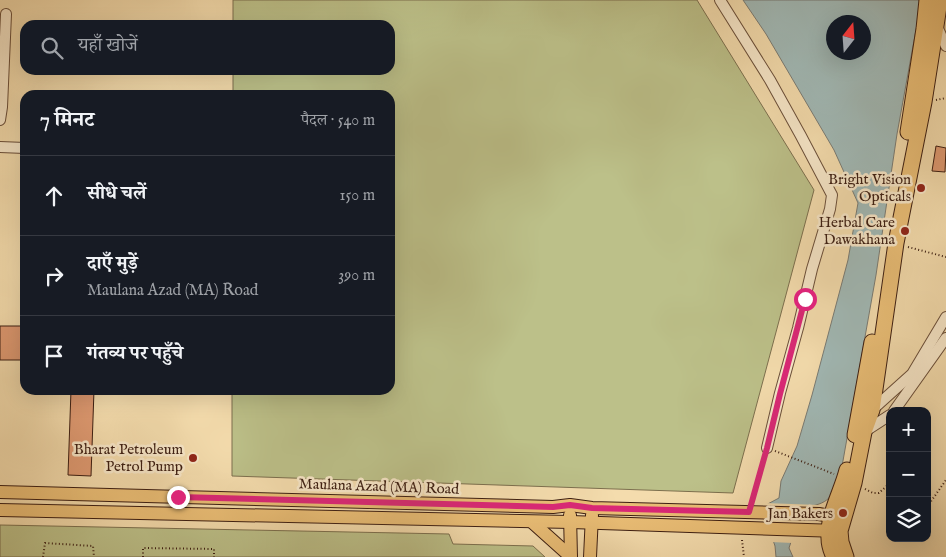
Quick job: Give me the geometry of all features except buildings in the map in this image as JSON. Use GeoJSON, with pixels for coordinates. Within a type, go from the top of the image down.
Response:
{"type":"FeatureCollection","features":[{"type":"Feature","properties":{"kind":"highway"},"geometry":{"type":"LineString","coordinates":[[830,523],[854,483],[864,432],[872,410],[874,360],[886,242],[904,151],[927,0]]}},
{"type":"Feature","properties":{"kind":"highway"},"geometry":{"type":"LineString","coordinates":[[834,557],[830,545],[830,523],[845,479],[861,407],[874,360],[922,111],[940,0]]}},
{"type":"Feature","properties":{"kind":"highway"},"geometry":{"type":"LineString","coordinates":[[830,523],[841,542],[846,557]]}},
{"type":"Feature","properties":{"kind":"main road","name":"Maulana Azad (MA) Road"},"geometry":{"type":"LineString","coordinates":[[0,492],[553,507],[570,505],[592,508],[753,512],[830,523]]}},
{"type":"Feature","properties":{"kind":"main road"},"geometry":{"type":"LineString","coordinates":[[570,505],[571,557]]}},
{"type":"Feature","properties":{"kind":"main road"},"geometry":{"type":"LineString","coordinates":[[590,557],[592,508]]}},
{"type":"Feature","properties":{"kind":"main road"},"geometry":{"type":"LineString","coordinates":[[0,510],[571,522],[747,528],[830,523]]}},
{"type":"Feature","properties":{"kind":"main road"},"geometry":{"type":"LineString","coordinates":[[532,522],[571,557]]}},
{"type":"Feature","properties":{"kind":"street"},"geometry":{"type":"LineString","coordinates":[[720,0],[770,80],[832,195],[830,209],[812,269],[767,448]]}},
{"type":"Feature","properties":{"kind":"street"},"geometry":{"type":"LineString","coordinates":[[0,120],[6,14]]}},
{"type":"Feature","properties":{"kind":"street"},"geometry":{"type":"LineString","coordinates":[[936,24],[946,46]]}},
{"type":"Feature","properties":{"kind":"street"},"geometry":{"type":"LineString","coordinates":[[0,147],[20,148]]}},
{"type":"Feature","properties":{"kind":"street"},"geometry":{"type":"LineString","coordinates":[[872,410],[912,374],[946,317]]}},
{"type":"Feature","properties":{"kind":"street"},"geometry":{"type":"LineString","coordinates":[[897,407],[946,338]]}},
{"type":"Feature","properties":{"kind":"street"},"geometry":{"type":"LineString","coordinates":[[864,432],[886,418]]}},
{"type":"Feature","properties":{"kind":"path"},"geometry":{"type":"LineString","coordinates":[[896,243],[946,257]]}},
{"type":"Feature","properties":{"kind":"path"},"geometry":{"type":"LineString","coordinates":[[753,512],[767,448]]}},
{"type":"Feature","properties":{"kind":"path"},"geometry":{"type":"LineString","coordinates":[[779,453],[839,476]]}},
{"type":"Feature","properties":{"kind":"path"},"geometry":{"type":"LineString","coordinates":[[931,501],[946,480]]}},
{"type":"Feature","properties":{"kind":"path"},"geometry":{"type":"LineString","coordinates":[[854,483],[873,493],[879,493],[886,487]]}},
{"type":"Feature","properties":{"kind":"path"},"geometry":{"type":"LineString","coordinates":[[744,557],[747,528]]}},
{"type":"Feature","properties":{"kind":"path"},"geometry":{"type":"LineString","coordinates":[[44,557],[45,544],[93,546],[94,557]]}},
{"type":"Feature","properties":{"kind":"path"},"geometry":{"type":"LineString","coordinates":[[142,557],[143,548],[214,549],[214,557]]}},
{"type":"Feature","properties":{"kind":"green space"},"geometry":{"type":"Polygon","coordinates":[[[233,0],[697,0],[814,190],[733,493],[232,476],[232,395],[395,395],[395,90],[233,90],[233,75],[395,75],[395,20],[233,20],[233,0]]]}},
{"type":"Feature","properties":{"kind":"green space"},"geometry":{"type":"Polygon","coordinates":[[[0,525],[449,534],[453,544],[533,546],[545,557],[0,557],[0,525]]]}},
{"type":"Feature","properties":{"kind":"water"},"geometry":{"type":"Polygon","coordinates":[[[743,0],[919,0],[920,2],[897,134],[876,275],[841,472],[829,498],[819,504],[802,508],[789,548],[793,557],[776,557],[775,546],[762,507],[779,498],[781,481],[797,446],[848,260],[858,203],[834,150],[766,34],[743,0]]]}},
{"type":"Feature","properties":{"kind":"pier"},"geometry":{"type":"Polygon","coordinates":[[[764,503],[819,505],[819,507],[803,510],[793,543],[771,542],[759,507],[764,503]]]}},
{"type":"Feature","properties":{"kind":"place","name":"Bright Vision Opticals"},"geometry":{"type":"Point","coordinates":[921,188]}},
{"type":"Feature","properties":{"kind":"place","name":"Herbal Care Dawakhana"},"geometry":{"type":"Point","coordinates":[905,231]}},
{"type":"Feature","properties":{"kind":"place","name":"Bharat Petroleum Petrol Pump"},"geometry":{"type":"Point","coordinates":[193,458]}},
{"type":"Feature","properties":{"kind":"place","name":"Jan Bakers"},"geometry":{"type":"Point","coordinates":[843,513]}},
{"type":"Feature","properties":{"kind":"route"},"geometry":{"type":"LineString","coordinates":[[178,497],[553,507],[570,505],[592,508],[749,512],[805,299]]}}]}
